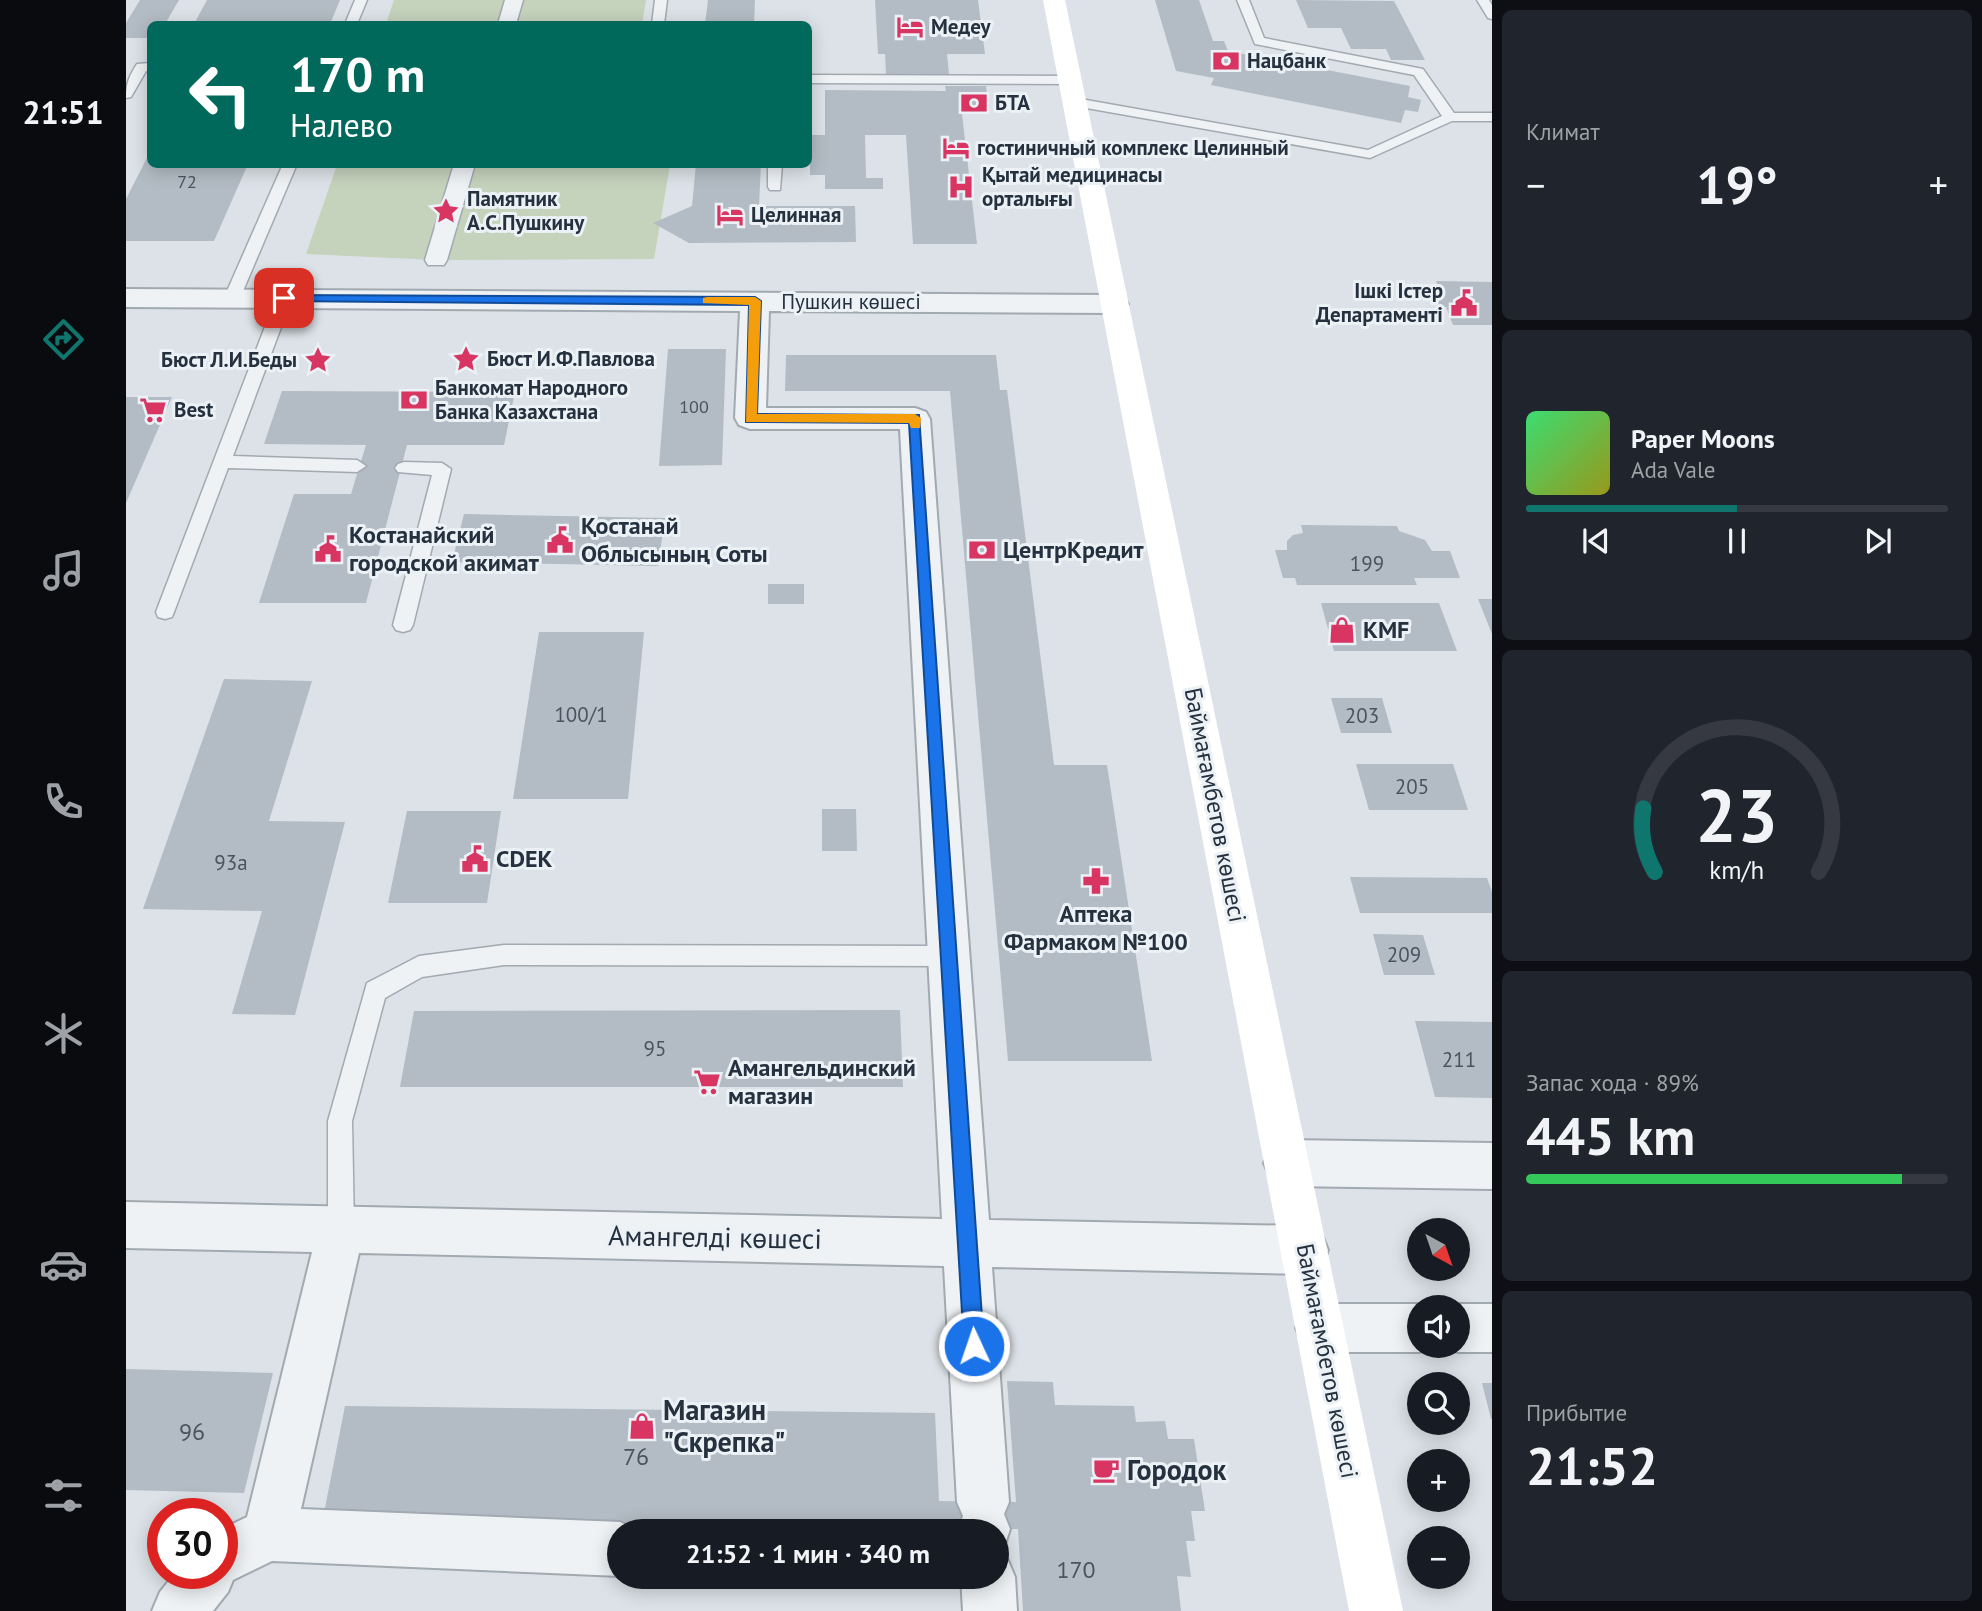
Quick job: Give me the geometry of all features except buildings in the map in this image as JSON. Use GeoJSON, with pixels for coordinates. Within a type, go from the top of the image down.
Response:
{"type":"FeatureCollection","features":[{"type":"Feature","properties":{"kind":"main road","name":"Баймағамбетов көшесі"},"geometry":{"type":"LineString","coordinates":[[1054,0],[1376,1611]]}},
{"type":"Feature","properties":{"kind":"street"},"geometry":{"type":"LineString","coordinates":[[508,21],[514,0]]}},
{"type":"Feature","properties":{"kind":"street"},"geometry":{"type":"LineString","coordinates":[[436,260],[465,168]]}},
{"type":"Feature","properties":{"kind":"street","name":"Пушкин көшесі"},"geometry":{"type":"LineString","coordinates":[[126,298],[1114,304]]}},
{"type":"Feature","properties":{"kind":"street"},"geometry":{"type":"LineString","coordinates":[[755,301],[750,418],[915,418],[984,1519]]}},
{"type":"Feature","properties":{"kind":"street"},"geometry":{"type":"LineString","coordinates":[[1287,1163],[1492,1166]]}},
{"type":"Feature","properties":{"kind":"street","name":"Амангелді көшесі"},"geometry":{"type":"LineString","coordinates":[[126,1226],[1304,1250]]}},
{"type":"Feature","properties":{"kind":"street"},"geometry":{"type":"LineString","coordinates":[[270,1534],[341,1230]]}},
{"type":"Feature","properties":{"kind":"street"},"geometry":{"type":"LineString","coordinates":[[1320,1328],[1407,1328]]}},
{"type":"Feature","properties":{"kind":"street"},"geometry":{"type":"LineString","coordinates":[[1470,1328],[1492,1328]]}},
{"type":"Feature","properties":{"kind":"street"},"geometry":{"type":"LineString","coordinates":[[238,1550],[270,1534],[607,1548]]}},
{"type":"Feature","properties":{"kind":"street"},"geometry":{"type":"LineString","coordinates":[[179,1611],[196,1589]]}},
{"type":"Feature","properties":{"kind":"street"},"geometry":{"type":"LineString","coordinates":[[988,1589],[989,1611]]}},
{"type":"Feature","properties":{"kind":"lane"},"geometry":{"type":"LineString","coordinates":[[352,21],[361,0]]}},
{"type":"Feature","properties":{"kind":"lane"},"geometry":{"type":"LineString","coordinates":[[659,21],[661,0]]}},
{"type":"Feature","properties":{"kind":"lane"},"geometry":{"type":"LineString","coordinates":[[1243,0],[1259,41],[1418,72],[1450,117]]}},
{"type":"Feature","properties":{"kind":"lane"},"geometry":{"type":"LineString","coordinates":[[1483,0],[1492,15]]}},
{"type":"Feature","properties":{"kind":"lane"},"geometry":{"type":"LineString","coordinates":[[126,94],[142,67],[147,67]]}},
{"type":"Feature","properties":{"kind":"lane"},"geometry":{"type":"LineString","coordinates":[[812,79],[1072,91],[1370,154],[1450,117],[1492,117]]}},
{"type":"Feature","properties":{"kind":"lane"},"geometry":{"type":"LineString","coordinates":[[232,298],[288,168]]}},
{"type":"Feature","properties":{"kind":"lane"},"geometry":{"type":"LineString","coordinates":[[775,168],[775,187]]}},
{"type":"Feature","properties":{"kind":"lane"},"geometry":{"type":"LineString","coordinates":[[165,612],[284,298]]}},
{"type":"Feature","properties":{"kind":"lane"},"geometry":{"type":"LineString","coordinates":[[222,463],[357,466]]}},
{"type":"Feature","properties":{"kind":"lane"},"geometry":{"type":"LineString","coordinates":[[402,625],[442,469],[404,468]]}},
{"type":"Feature","properties":{"kind":"lane"},"geometry":{"type":"LineString","coordinates":[[341,1230],[340,1121],[375,992],[419,967],[504,954],[949,956]]}},
{"type":"Feature","properties":{"kind":"green space"},"geometry":{"type":"Polygon","coordinates":[[[394,0],[646,0],[642,21],[387,21],[394,0]]]}},
{"type":"Feature","properties":{"kind":"green space"},"geometry":{"type":"Polygon","coordinates":[[[336,168],[669,168],[654,259],[436,260],[306,254],[336,168]]]}},
{"type":"Feature","properties":{"kind":"slow traffic"},"geometry":{"type":"LineString","coordinates":[[707,301],[755,301],[750,418],[915,418],[915,425]]}},
{"type":"Feature","properties":{"kind":"place","name":"Медеу"},"geometry":{"type":"Point","coordinates":[910,27]}},
{"type":"Feature","properties":{"kind":"place","name":"Нацбанк"},"geometry":{"type":"Point","coordinates":[1226,61]}},
{"type":"Feature","properties":{"kind":"place","name":"БТА"},"geometry":{"type":"Point","coordinates":[974,103]}},
{"type":"Feature","properties":{"kind":"place","name":"гостиничный комплекс Целинный"},"geometry":{"type":"Point","coordinates":[956,148]}},
{"type":"Feature","properties":{"kind":"place","name":"Қытай медицинасы орталығы"},"geometry":{"type":"Point","coordinates":[961,187]}},
{"type":"Feature","properties":{"kind":"place","name":"Памятник А.С.Пушкину"},"geometry":{"type":"Point","coordinates":[446,211]}},
{"type":"Feature","properties":{"kind":"place","name":"Целинная"},"geometry":{"type":"Point","coordinates":[730,215]}},
{"type":"Feature","properties":{"kind":"place","name":"Ішкі Істер Департаменті"},"geometry":{"type":"Point","coordinates":[1464,303]}},
{"type":"Feature","properties":{"kind":"place","name":"Бюст И.Ф.Павлова"},"geometry":{"type":"Point","coordinates":[466,359]}},
{"type":"Feature","properties":{"kind":"place","name":"Бюст Л.И.Беды"},"geometry":{"type":"Point","coordinates":[318,360]}},
{"type":"Feature","properties":{"kind":"place","name":"Банкомат Народного Банка Казахстана"},"geometry":{"type":"Point","coordinates":[414,400]}},
{"type":"Feature","properties":{"kind":"place","name":"Best"},"geometry":{"type":"Point","coordinates":[153,410]}},
{"type":"Feature","properties":{"kind":"place","name":"Қостанай Облысының Соты"},"geometry":{"type":"Point","coordinates":[560,540]}},
{"type":"Feature","properties":{"kind":"place","name":"Костанайский городской акимат"},"geometry":{"type":"Point","coordinates":[328,549]}},
{"type":"Feature","properties":{"kind":"place","name":"ЦентрКредит"},"geometry":{"type":"Point","coordinates":[982,550]}},
{"type":"Feature","properties":{"kind":"place","name":"KMF"},"geometry":{"type":"Point","coordinates":[1342,630]}},
{"type":"Feature","properties":{"kind":"place","name":"CDEK"},"geometry":{"type":"Point","coordinates":[475,859]}},
{"type":"Feature","properties":{"kind":"place","name":"Аптека Фармаком №100"},"geometry":{"type":"Point","coordinates":[1096,881]}},
{"type":"Feature","properties":{"kind":"place","name":"Амангельдинский магазин"},"geometry":{"type":"Point","coordinates":[707,1082]}},
{"type":"Feature","properties":{"kind":"place","name":"Магазин \"Скрепка\""},"geometry":{"type":"Point","coordinates":[642,1426]}},
{"type":"Feature","properties":{"kind":"place","name":"Городок"},"geometry":{"type":"Point","coordinates":[1106,1470]}},
{"type":"Feature","properties":{"kind":"route"},"geometry":{"type":"LineString","coordinates":[[284,298],[755,301],[750,418],[915,418],[974,1346]]}}]}
